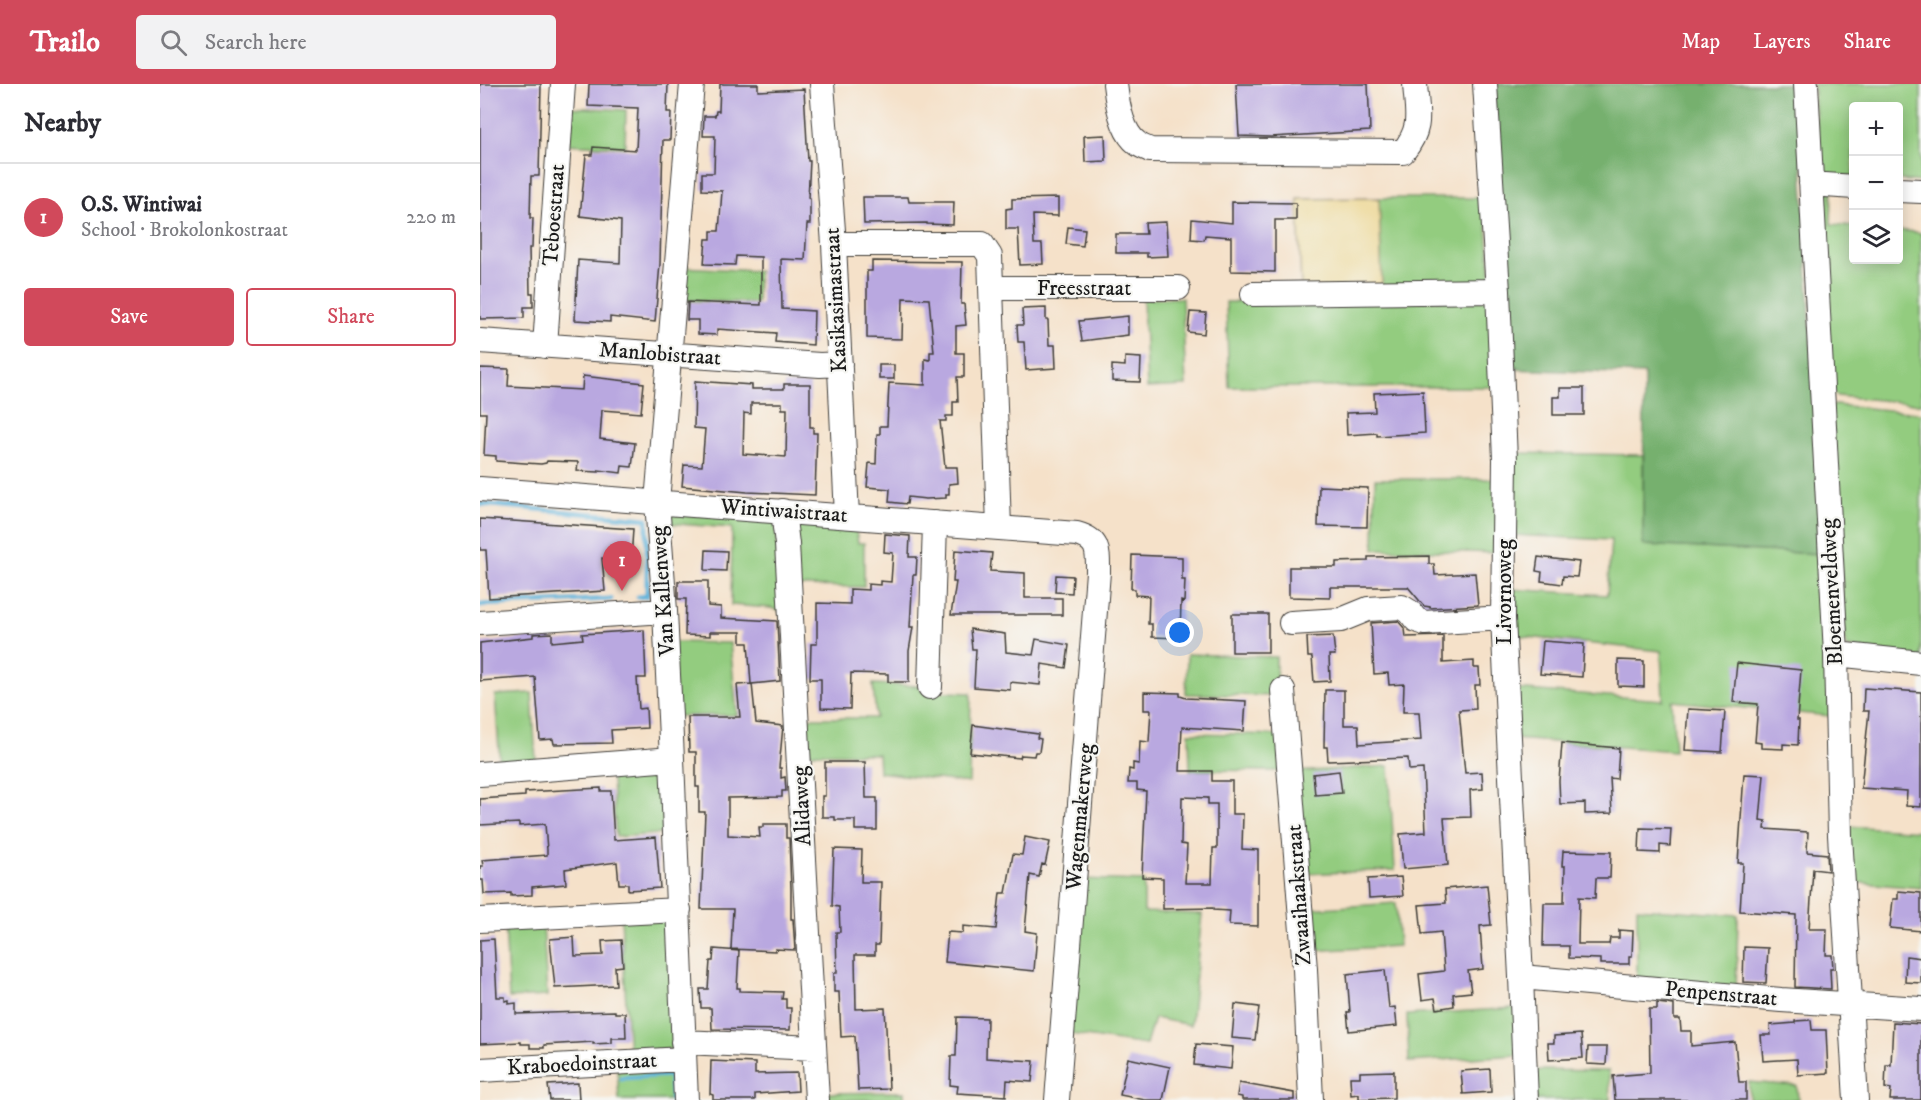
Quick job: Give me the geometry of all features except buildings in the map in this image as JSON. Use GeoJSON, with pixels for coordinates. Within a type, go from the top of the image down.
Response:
{"type":"FeatureCollection","features":[{"type":"Feature","properties":{"kind":"street","name":"Teboestraat"},"geometry":{"type":"LineString","coordinates":[[545,346],[563,84]]}},
{"type":"Feature","properties":{"kind":"street","name":"Van Kallenweg"},"geometry":{"type":"LineString","coordinates":[[686,1100],[665,611],[657,502],[692,84]]}},
{"type":"Feature","properties":{"kind":"street","name":"Kasikasimastraat"},"geometry":{"type":"LineString","coordinates":[[822,84],[834,244],[847,516]]}},
{"type":"Feature","properties":{"kind":"street"},"geometry":{"type":"LineString","coordinates":[[1115,84],[1117,106],[1128,131],[1136,143],[1150,150],[1403,152],[1412,141],[1418,128],[1414,84]]}},
{"type":"Feature","properties":{"kind":"street","name":"Livornoweg"},"geometry":{"type":"LineString","coordinates":[[1485,84],[1498,291],[1505,460],[1503,618],[1526,1100]]}},
{"type":"Feature","properties":{"kind":"street","name":"Bloemenveldweg"},"geometry":{"type":"LineString","coordinates":[[1806,84],[1836,654],[1840,835],[1856,1100]]}},
{"type":"Feature","properties":{"kind":"street"},"geometry":{"type":"LineString","coordinates":[[1811,184],[1849,187]]}},
{"type":"Feature","properties":{"kind":"street"},"geometry":{"type":"LineString","coordinates":[[1903,190],[1921,191]]}},
{"type":"Feature","properties":{"kind":"street"},"geometry":{"type":"LineString","coordinates":[[834,244],[982,244],[990,256],[999,528]]}},
{"type":"Feature","properties":{"kind":"street","name":"Freesstraat"},"geometry":{"type":"LineString","coordinates":[[991,288],[1178,288]]}},
{"type":"Feature","properties":{"kind":"street"},"geometry":{"type":"LineString","coordinates":[[1253,294],[1498,291]]}},
{"type":"Feature","properties":{"kind":"street","name":"Manlobistraat"},"geometry":{"type":"LineString","coordinates":[[480,341],[670,356],[820,365],[840,364]]}},
{"type":"Feature","properties":{"kind":"street","name":"Wintiwaistraat"},"geometry":{"type":"LineString","coordinates":[[480,489],[1077,534],[1088,537]]}},
{"type":"Feature","properties":{"kind":"street","name":"Alidaweg"},"geometry":{"type":"LineString","coordinates":[[783,511],[788,555],[817,1100]]}},
{"type":"Feature","properties":{"kind":"street"},"geometry":{"type":"LineString","coordinates":[[930,687],[935,523]]}},
{"type":"Feature","properties":{"kind":"street","name":"Wagenmakerweg"},"geometry":{"type":"LineString","coordinates":[[1057,1100],[1098,572],[1096,546],[1088,537]]}},
{"type":"Feature","properties":{"kind":"street"},"geometry":{"type":"LineString","coordinates":[[1291,623],[1341,620],[1368,609],[1402,607],[1416,620],[1425,623],[1503,618]]}},
{"type":"Feature","properties":{"kind":"street"},"geometry":{"type":"LineString","coordinates":[[480,623],[665,611]]}},
{"type":"Feature","properties":{"kind":"street"},"geometry":{"type":"LineString","coordinates":[[1836,654],[1921,663]]}},
{"type":"Feature","properties":{"kind":"street","name":"Zwaaihaakstraat"},"geometry":{"type":"LineString","coordinates":[[1283,690],[1305,969],[1311,1100]]}},
{"type":"Feature","properties":{"kind":"street"},"geometry":{"type":"LineString","coordinates":[[480,774],[672,759]]}},
{"type":"Feature","properties":{"kind":"street"},"geometry":{"type":"LineString","coordinates":[[480,921],[679,910]]}},
{"type":"Feature","properties":{"kind":"street","name":"Penpenstraat"},"geometry":{"type":"LineString","coordinates":[[1521,977],[1781,1000],[1921,1009]]}},
{"type":"Feature","properties":{"kind":"street","name":"Kraboedoinstraat"},"geometry":{"type":"LineString","coordinates":[[480,1070],[683,1051],[814,1048]]}},
{"type":"Feature","properties":{"kind":"green space"},"geometry":{"type":"Polygon","coordinates":[[[1493,84],[1798,84],[1822,554],[1643,545],[1644,374],[1508,369],[1493,84]]]}},
{"type":"Feature","properties":{"kind":"green space"},"geometry":{"type":"Polygon","coordinates":[[[1813,84],[1921,84],[1921,182],[1903,180],[1903,102],[1849,102],[1849,177],[1821,174],[1813,84]]]}},
{"type":"Feature","properties":{"kind":"green space"},"geometry":{"type":"Polygon","coordinates":[[[565,107],[626,110],[625,147],[563,144],[565,107]]]}},
{"type":"Feature","properties":{"kind":"green space"},"geometry":{"type":"Polygon","coordinates":[[[1819,188],[1832,189],[1831,224],[1849,226],[1849,264],[1903,264],[1903,231],[1921,233],[1921,404],[1837,396],[1831,391],[1819,188]]]}},
{"type":"Feature","properties":{"kind":"green space"},"geometry":{"type":"Polygon","coordinates":[[[1379,198],[1485,198],[1491,281],[1382,287],[1379,198]]]}},
{"type":"Feature","properties":{"kind":"green space"},"geometry":{"type":"Polygon","coordinates":[[[682,267],[758,271],[757,303],[680,300],[682,267]]]}},
{"type":"Feature","properties":{"kind":"green space"},"geometry":{"type":"Polygon","coordinates":[[[1182,298],[1186,386],[1147,388],[1143,299],[1182,298]]]}},
{"type":"Feature","properties":{"kind":"green space"},"geometry":{"type":"Polygon","coordinates":[[[1484,300],[1489,302],[1495,387],[1229,387],[1226,302],[1484,300]]]}},
{"type":"Feature","properties":{"kind":"green space"},"geometry":{"type":"Polygon","coordinates":[[[1831,406],[1921,413],[1921,658],[1846,647],[1831,406]]]}},
{"type":"Feature","properties":{"kind":"green space"},"geometry":{"type":"Polygon","coordinates":[[[1511,453],[1643,455],[1643,545],[1822,554],[1830,716],[1672,701],[1675,751],[1514,739],[1512,689],[1663,700],[1661,651],[1509,635],[1509,589],[1607,595],[1611,540],[1511,535],[1511,453]]]}},
{"type":"Feature","properties":{"kind":"green space"},"geometry":{"type":"Polygon","coordinates":[[[1375,479],[1498,479],[1498,553],[1374,549],[1375,479]]]}},
{"type":"Feature","properties":{"kind":"green space"},"geometry":{"type":"Polygon","coordinates":[[[668,514],[775,517],[783,612],[771,608],[731,605],[732,528],[665,523],[668,514]]]}},
{"type":"Feature","properties":{"kind":"green space"},"geometry":{"type":"Polygon","coordinates":[[[851,521],[858,543],[864,543],[864,587],[793,586],[791,522],[851,521]]]}},
{"type":"Feature","properties":{"kind":"green space"},"geometry":{"type":"Polygon","coordinates":[[[671,642],[730,643],[737,715],[676,716],[671,642]]]}},
{"type":"Feature","properties":{"kind":"green space"},"geometry":{"type":"Polygon","coordinates":[[[1187,654],[1276,657],[1277,696],[1186,694],[1187,654]]]}},
{"type":"Feature","properties":{"kind":"green space"},"geometry":{"type":"Polygon","coordinates":[[[873,684],[920,686],[921,691],[971,693],[969,783],[879,772],[878,754],[804,753],[801,718],[876,718],[873,684]]]}},
{"type":"Feature","properties":{"kind":"green space"},"geometry":{"type":"Polygon","coordinates":[[[532,693],[536,762],[500,764],[495,695],[532,693]]]}},
{"type":"Feature","properties":{"kind":"green space"},"geometry":{"type":"Polygon","coordinates":[[[1189,733],[1281,735],[1284,771],[1190,770],[1189,733]]]}},
{"type":"Feature","properties":{"kind":"green space"},"geometry":{"type":"Polygon","coordinates":[[[661,766],[671,833],[616,837],[611,767],[661,766]]]}},
{"type":"Feature","properties":{"kind":"green space"},"geometry":{"type":"Polygon","coordinates":[[[1389,766],[1395,870],[1303,874],[1295,772],[1389,766]]]}},
{"type":"Feature","properties":{"kind":"green space"},"geometry":{"type":"Polygon","coordinates":[[[1847,826],[1921,831],[1921,888],[1851,882],[1847,826]]]}},
{"type":"Feature","properties":{"kind":"green space"},"geometry":{"type":"Polygon","coordinates":[[[1078,879],[1144,881],[1144,912],[1202,914],[1191,1025],[1154,1018],[1146,1045],[1065,1033],[1078,879]]]}},
{"type":"Feature","properties":{"kind":"green space"},"geometry":{"type":"Polygon","coordinates":[[[1396,903],[1399,946],[1310,951],[1307,909],[1396,903]]]}},
{"type":"Feature","properties":{"kind":"green space"},"geometry":{"type":"Polygon","coordinates":[[[1637,908],[1738,915],[1736,992],[1637,982],[1637,908]]]}},
{"type":"Feature","properties":{"kind":"green space"},"geometry":{"type":"Polygon","coordinates":[[[621,917],[667,917],[677,1048],[629,1056],[621,917]]]}},
{"type":"Feature","properties":{"kind":"green space"},"geometry":{"type":"Polygon","coordinates":[[[543,923],[547,996],[509,998],[505,925],[543,923]]]}},
{"type":"Feature","properties":{"kind":"green space"},"geometry":{"type":"Polygon","coordinates":[[[1516,1008],[1517,1055],[1409,1062],[1407,1015],[1516,1008]]]}},
{"type":"Feature","properties":{"kind":"green space"},"geometry":{"type":"Polygon","coordinates":[[[674,1068],[681,1100],[619,1100],[617,1069],[674,1068]]]}},
{"type":"Feature","properties":{"kind":"green space"},"geometry":{"type":"Polygon","coordinates":[[[1531,1070],[1609,1071],[1610,1100],[1533,1100],[1531,1070]]]}},
{"type":"Feature","properties":{"kind":"green space"},"geometry":{"type":"Polygon","coordinates":[[[1749,1082],[1797,1086],[1798,1100],[1749,1100],[1749,1082]]]}},
{"type":"Feature","properties":{"kind":"green space"},"geometry":{"type":"Polygon","coordinates":[[[904,1092],[904,1100],[825,1100],[825,1093],[904,1092]]]}},
{"type":"Feature","properties":{"kind":"sand"},"geometry":{"type":"Polygon","coordinates":[[[1379,198],[1382,287],[1301,288],[1298,199],[1379,198]]]}},
{"type":"Feature","properties":{"kind":"waterway"},"geometry":{"type":"LineString","coordinates":[[480,504],[647,519],[647,596],[638,597]]}},
{"type":"Feature","properties":{"kind":"waterway"},"geometry":{"type":"LineString","coordinates":[[480,605],[611,599]]}},
{"type":"Feature","properties":{"kind":"waterway"},"geometry":{"type":"LineString","coordinates":[[621,1078],[670,1075],[672,1100]]}},
{"type":"Feature","properties":{"kind":"place","name":"O.S. Wintiwai"},"geometry":{"type":"Point","coordinates":[622,591]}}]}
